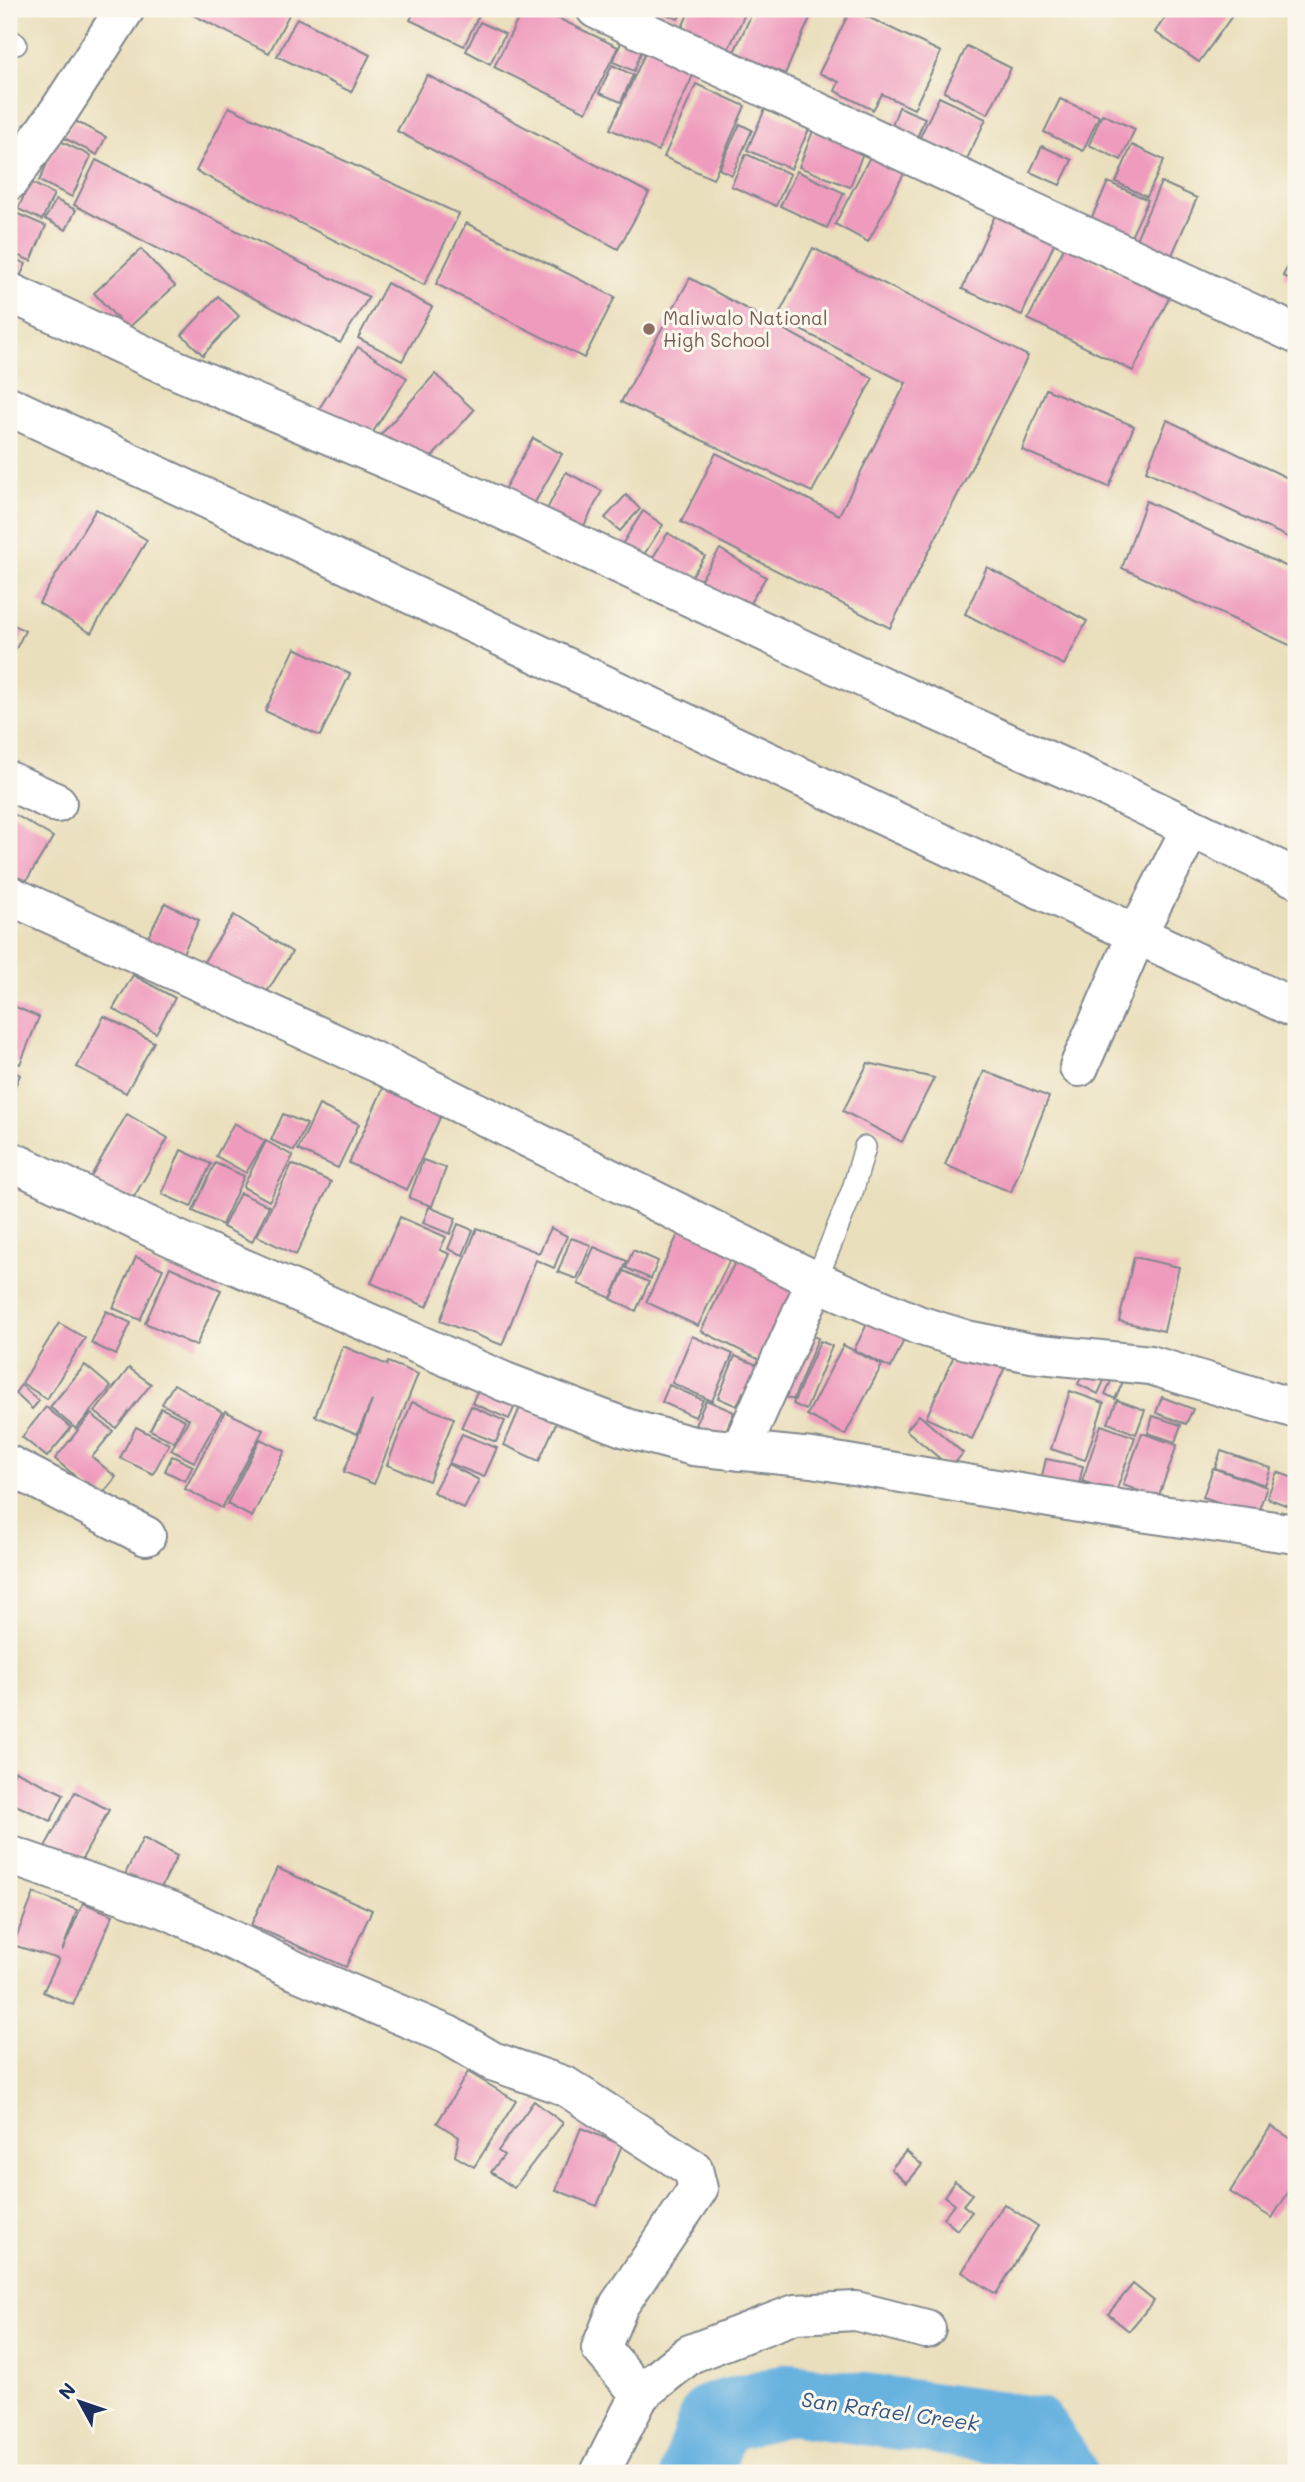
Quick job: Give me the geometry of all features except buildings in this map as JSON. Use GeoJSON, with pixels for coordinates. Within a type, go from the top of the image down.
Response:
{"type":"FeatureCollection","features":[{"type":"Feature","properties":{"kind":"street"},"geometry":{"type":"LineString","coordinates":[[9,181],[59,111],[125,9]]}},
{"type":"Feature","properties":{"kind":"street"},"geometry":{"type":"LineString","coordinates":[[596,9],[1296,334]]}},
{"type":"Feature","properties":{"kind":"street"},"geometry":{"type":"LineString","coordinates":[[9,292],[172,368],[480,499],[1296,877]]}},
{"type":"Feature","properties":{"kind":"street"},"geometry":{"type":"LineString","coordinates":[[9,406],[1296,1009]]}},
{"type":"Feature","properties":{"kind":"street"},"geometry":{"type":"LineString","coordinates":[[9,781],[57,803]]}},
{"type":"Feature","properties":{"kind":"street"},"geometry":{"type":"LineString","coordinates":[[1079,1067],[1137,934],[1191,828]]}},
{"type":"Feature","properties":{"kind":"street"},"geometry":{"type":"LineString","coordinates":[[9,895],[382,1065],[816,1281],[918,1325],[967,1340],[1031,1353],[1150,1364],[1296,1409]]}},
{"type":"Feature","properties":{"kind":"street"},"geometry":{"type":"LineString","coordinates":[[9,1160],[178,1240],[505,1382],[626,1428],[693,1446],[812,1458],[1079,1503],[1296,1534]]}},
{"type":"Feature","properties":{"kind":"street"},"geometry":{"type":"LineString","coordinates":[[740,1451],[816,1281]]}},
{"type":"Feature","properties":{"kind":"street"},"geometry":{"type":"LineString","coordinates":[[9,1465],[146,1536]]}},
{"type":"Feature","properties":{"kind":"street"},"geometry":{"type":"LineString","coordinates":[[9,1855],[171,1911],[294,1970],[448,2035],[492,2061],[565,2086],[693,2169],[698,2189],[618,2305],[601,2348],[640,2394]]}},
{"type":"Feature","properties":{"kind":"street"},"geometry":{"type":"LineString","coordinates":[[600,2473],[640,2394],[690,2354],[795,2314],[856,2311],[926,2329]]}},
{"type":"Feature","properties":{"kind":"lane"},"geometry":{"type":"LineString","coordinates":[[816,1281],[853,1189],[865,1147]]}},
{"type":"Feature","properties":{"kind":"waterway","name":"San Rafael Creek"},"geometry":{"type":"LineString","coordinates":[[696,2473],[715,2418],[790,2399],[1033,2432],[1061,2473]]}},
{"type":"Feature","properties":{"kind":"place","name":"Maliwalo National High School"},"geometry":{"type":"Point","coordinates":[649,329]}}]}
